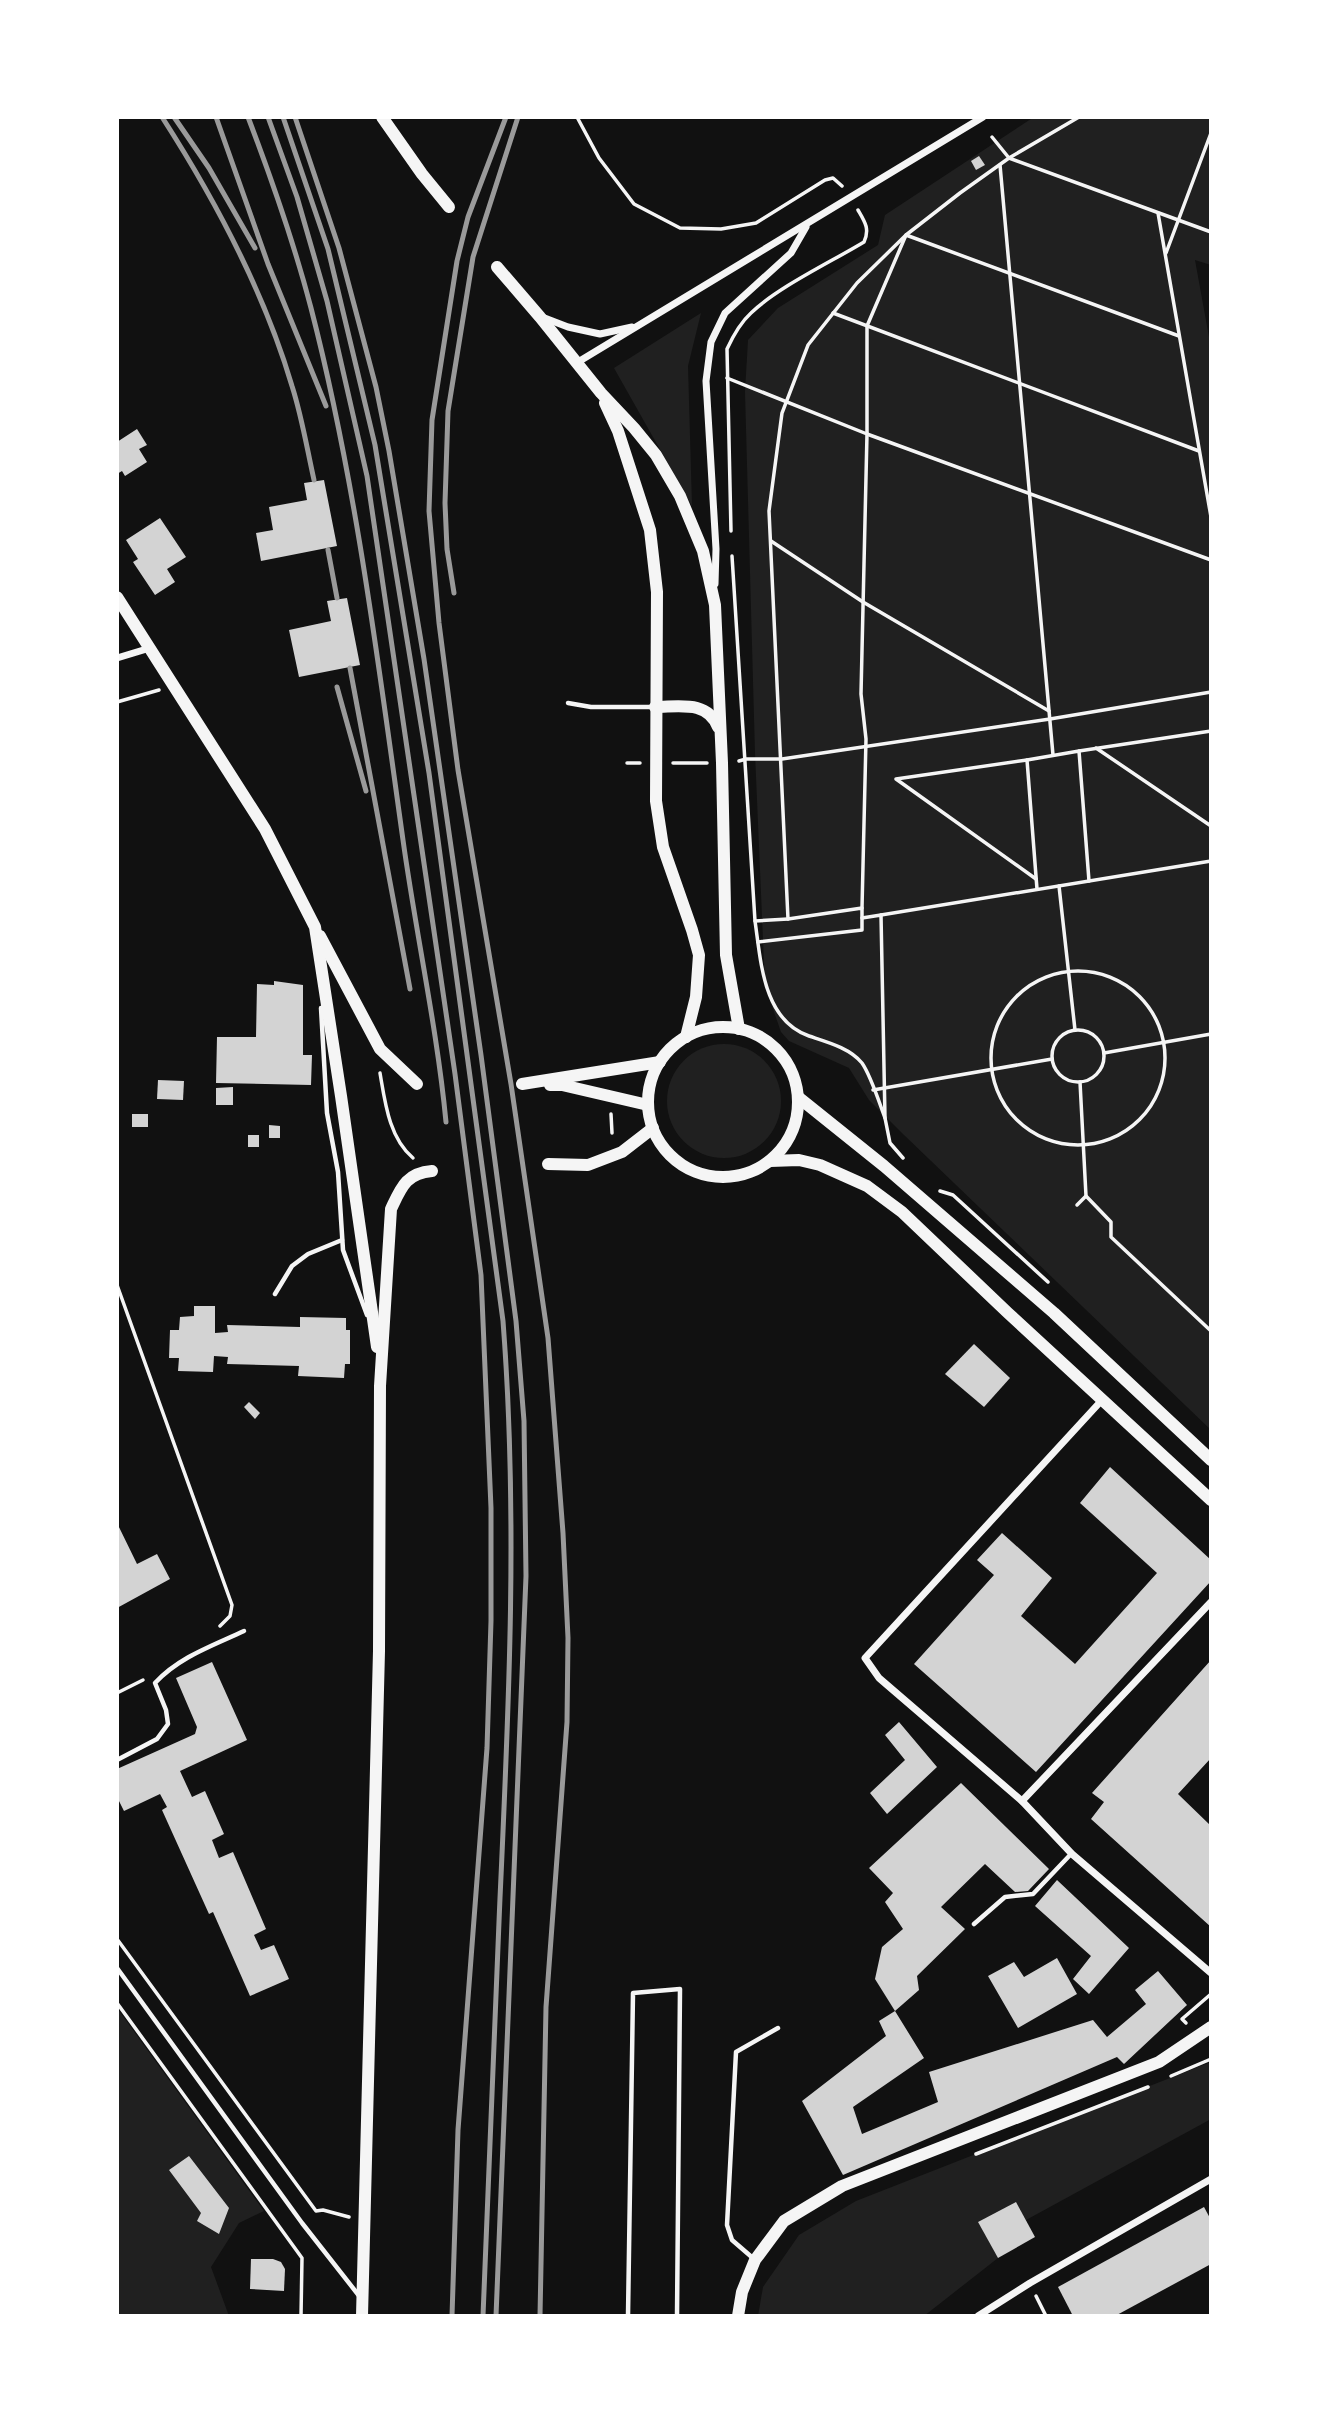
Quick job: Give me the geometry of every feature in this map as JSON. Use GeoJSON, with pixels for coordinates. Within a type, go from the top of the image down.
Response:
{"type":"FeatureCollection","features":[{"type":"Feature","properties":{"kind":"main road"},"geometry":{"type":"LineString","coordinates":[[382,117],[449,207]]}},
{"type":"Feature","properties":{"kind":"main road"},"geometry":{"type":"LineString","coordinates":[[496,267],[578,362],[601,393],[656,454],[680,496],[703,551],[715,605],[726,956],[739,1029]]}},
{"type":"Feature","properties":{"kind":"main road"},"geometry":{"type":"LineString","coordinates":[[601,393],[618,431],[650,530],[657,592],[655,764],[659,828],[699,955],[696,997],[686,1037]]}},
{"type":"Feature","properties":{"kind":"main road"},"geometry":{"type":"LineString","coordinates":[[117,597],[265,829],[380,1049],[417,1084]]}},
{"type":"Feature","properties":{"kind":"main road"},"geometry":{"type":"LineString","coordinates":[[655,707],[697,707],[705,710],[717,723],[721,734]]}},
{"type":"Feature","properties":{"kind":"main road"},"geometry":{"type":"LineString","coordinates":[[315,927],[376,1336],[380,1386]]}},
{"type":"Feature","properties":{"kind":"main road"},"geometry":{"type":"LineString","coordinates":[[720,1027],[739,1029],[761,1038],[780,1053],[792,1073],[798,1097],[796,1121],[786,1143],[770,1161],[742,1175],[711,1176],[682,1164],[660,1142],[653,1128],[648,1105],[651,1082],[667,1052],[686,1037],[720,1027]]}},
{"type":"Feature","properties":{"kind":"main road"},"geometry":{"type":"LineString","coordinates":[[648,1105],[562,1085],[522,1084],[660,1062]]}},
{"type":"Feature","properties":{"kind":"main road"},"geometry":{"type":"LineString","coordinates":[[798,1097],[884,1166],[1054,1313],[1211,1460]]}},
{"type":"Feature","properties":{"kind":"main road"},"geometry":{"type":"LineString","coordinates":[[548,1164],[588,1165],[622,1152],[653,1128]]}},
{"type":"Feature","properties":{"kind":"main road"},"geometry":{"type":"LineString","coordinates":[[770,1161],[799,1160],[820,1165],[867,1185],[902,1212],[1211,1500]]}},
{"type":"Feature","properties":{"kind":"main road"},"geometry":{"type":"LineString","coordinates":[[362,2316],[379,1651],[380,1386],[391,1209],[401,1188],[415,1174],[429,1171]]}},
{"type":"Feature","properties":{"kind":"main road"},"geometry":{"type":"LineString","coordinates":[[737,2316],[742,2292],[755,2260],[784,2221],[842,2186],[1159,2062],[1211,2027]]}},
{"type":"Feature","properties":{"kind":"street"},"geometry":{"type":"LineString","coordinates":[[578,362],[983,117]]}},
{"type":"Feature","properties":{"kind":"street"},"geometry":{"type":"LineString","coordinates":[[715,605],[716,548],[706,381],[711,342],[725,313],[791,253],[806,226]]}},
{"type":"Feature","properties":{"kind":"street"},"geometry":{"type":"LineString","coordinates":[[540,317],[600,334],[640,325]]}},
{"type":"Feature","properties":{"kind":"street"},"geometry":{"type":"LineString","coordinates":[[117,657],[150,648]]}},
{"type":"Feature","properties":{"kind":"street"},"geometry":{"type":"LineString","coordinates":[[1102,1400],[865,1658],[879,1678],[1022,1801],[1072,1854],[1211,1973]]}},
{"type":"Feature","properties":{"kind":"street"},"geometry":{"type":"LineString","coordinates":[[1022,1801],[1211,1602]]}},
{"type":"Feature","properties":{"kind":"street"},"geometry":{"type":"LineString","coordinates":[[978,2316],[1211,2179]]}},
{"type":"Feature","properties":{"kind":"lane"},"geometry":{"type":"LineString","coordinates":[[568,703],[591,707],[655,707]]}},
{"type":"Feature","properties":{"kind":"lane"},"geometry":{"type":"LineString","coordinates":[[315,927],[326,1058],[327,1113],[338,1172],[343,1250],[376,1336]]}},
{"type":"Feature","properties":{"kind":"lane"},"geometry":{"type":"LineString","coordinates":[[275,1294],[292,1266],[307,1254],[342,1240]]}},
{"type":"Feature","properties":{"kind":"lane"},"geometry":{"type":"LineString","coordinates":[[117,1760],[157,1739],[167,1724],[166,1710],[155,1683],[167,1670],[179,1661],[244,1632]]}},
{"type":"Feature","properties":{"kind":"lane"},"geometry":{"type":"LineString","coordinates":[[974,1924],[1005,1897],[1033,1894],[1072,1854]]}},
{"type":"Feature","properties":{"kind":"lane"},"geometry":{"type":"LineString","coordinates":[[117,1968],[295,2214],[362,2300]]}},
{"type":"Feature","properties":{"kind":"lane"},"geometry":{"type":"LineString","coordinates":[[628,2316],[633,1993],[680,1989],[677,2316]]}},
{"type":"Feature","properties":{"kind":"lane"},"geometry":{"type":"LineString","coordinates":[[755,2260],[732,2240],[727,2225],[736,2052],[778,2028]]}},
{"type":"Feature","properties":{"kind":"path"},"geometry":{"type":"LineString","coordinates":[[577,117],[599,158],[634,204],[680,228],[721,229],[756,223],[832,178],[844,189]]}},
{"type":"Feature","properties":{"kind":"path"},"geometry":{"type":"LineString","coordinates":[[788,919],[769,511],[782,413],[808,345],[857,283],[905,235],[1000,165],[1079,117]]}},
{"type":"Feature","properties":{"kind":"path"},"geometry":{"type":"LineString","coordinates":[[1165,255],[1211,133]]}},
{"type":"Feature","properties":{"kind":"path"},"geometry":{"type":"LineString","coordinates":[[992,137],[1009,159],[1211,232]]}},
{"type":"Feature","properties":{"kind":"path"},"geometry":{"type":"LineString","coordinates":[[1000,165],[1053,755]]}},
{"type":"Feature","properties":{"kind":"path"},"geometry":{"type":"LineString","coordinates":[[1158,213],[1211,517]]}},
{"type":"Feature","properties":{"kind":"path"},"geometry":{"type":"LineString","coordinates":[[732,533],[727,349],[734,332],[752,312],[786,288],[864,242],[868,234],[861,216]]}},
{"type":"Feature","properties":{"kind":"path"},"geometry":{"type":"LineString","coordinates":[[905,235],[1179,336]]}},
{"type":"Feature","properties":{"kind":"path"},"geometry":{"type":"LineString","coordinates":[[758,942],[862,930],[866,746],[861,694],[867,326],[905,235]]}},
{"type":"Feature","properties":{"kind":"path"},"geometry":{"type":"LineString","coordinates":[[833,313],[1199,452]]}},
{"type":"Feature","properties":{"kind":"path"},"geometry":{"type":"LineString","coordinates":[[727,378],[867,434],[1211,560]]}},
{"type":"Feature","properties":{"kind":"path"},"geometry":{"type":"LineString","coordinates":[[771,541],[863,601],[1049,711]]}},
{"type":"Feature","properties":{"kind":"path"},"geometry":{"type":"LineString","coordinates":[[732,546],[759,963],[769,993],[784,1020],[796,1031],[830,1043],[862,1063],[886,1118],[881,915]]}},
{"type":"Feature","properties":{"kind":"path"},"geometry":{"type":"LineString","coordinates":[[117,702],[175,686]]}},
{"type":"Feature","properties":{"kind":"path"},"geometry":{"type":"LineString","coordinates":[[627,763],[722,763],[746,759],[782,759],[1211,692]]}},
{"type":"Feature","properties":{"kind":"path"},"geometry":{"type":"LineString","coordinates":[[1036,879],[896,779],[1211,731]]}},
{"type":"Feature","properties":{"kind":"path"},"geometry":{"type":"LineString","coordinates":[[1096,748],[1211,827]]}},
{"type":"Feature","properties":{"kind":"path"},"geometry":{"type":"LineString","coordinates":[[1079,751],[1089,881]]}},
{"type":"Feature","properties":{"kind":"path"},"geometry":{"type":"LineString","coordinates":[[1027,760],[1037,889]]}},
{"type":"Feature","properties":{"kind":"path"},"geometry":{"type":"LineString","coordinates":[[862,918],[1211,861]]}},
{"type":"Feature","properties":{"kind":"path"},"geometry":{"type":"LineString","coordinates":[[1059,886],[1075,1030]]}},
{"type":"Feature","properties":{"kind":"path"},"geometry":{"type":"LineString","coordinates":[[755,921],[862,908]]}},
{"type":"Feature","properties":{"kind":"path"},"geometry":{"type":"LineString","coordinates":[[1069,972],[1090,972],[1111,978],[1130,988],[1146,1004],[1157,1022],[1165,1063],[1161,1084],[1140,1120],[1123,1133],[1104,1141],[1083,1145],[1056,1142],[1030,1131],[1004,1104],[991,1069],[992,1041],[1002,1015],[1019,994],[1031,986],[1042,979],[1069,972]]}},
{"type":"Feature","properties":{"kind":"path"},"geometry":{"type":"LineString","coordinates":[[1075,1030],[1091,1033],[1104,1053],[1103,1061],[1095,1075],[1080,1082],[1065,1079],[1058,1074],[1052,1059],[1052,1051],[1060,1037],[1075,1030]]}},
{"type":"Feature","properties":{"kind":"path"},"geometry":{"type":"LineString","coordinates":[[1104,1053],[1211,1034]]}},
{"type":"Feature","properties":{"kind":"path"},"geometry":{"type":"LineString","coordinates":[[380,1049],[378,1062],[393,1132],[405,1151],[429,1171]]}},
{"type":"Feature","properties":{"kind":"path"},"geometry":{"type":"LineString","coordinates":[[873,1090],[1052,1059]]}},
{"type":"Feature","properties":{"kind":"path"},"geometry":{"type":"LineString","coordinates":[[1080,1082],[1086,1196],[1111,1222],[1111,1237],[1211,1331]]}},
{"type":"Feature","properties":{"kind":"path"},"geometry":{"type":"LineString","coordinates":[[610,1109],[612,1133]]}},
{"type":"Feature","properties":{"kind":"path"},"geometry":{"type":"LineString","coordinates":[[1077,1205],[1086,1196]]}},
{"type":"Feature","properties":{"kind":"path"},"geometry":{"type":"LineString","coordinates":[[1024,1261],[1030,1255]]}},
{"type":"Feature","properties":{"kind":"path"},"geometry":{"type":"LineString","coordinates":[[117,1285],[232,1605],[230,1616],[216,1628]]}},
{"type":"Feature","properties":{"kind":"path"},"geometry":{"type":"LineString","coordinates":[[117,1693],[144,1680],[151,1672]]}},
{"type":"Feature","properties":{"kind":"path"},"geometry":{"type":"LineString","coordinates":[[117,1939],[316,2211],[323,2210],[364,2221]]}},
{"type":"Feature","properties":{"kind":"path"},"geometry":{"type":"LineString","coordinates":[[117,2003],[302,2258],[301,2316]]}},
{"type":"Feature","properties":{"kind":"path"},"geometry":{"type":"LineString","coordinates":[[1164,2079],[1211,2059]]}},
{"type":"Feature","properties":{"kind":"path"},"geometry":{"type":"LineString","coordinates":[[965,2158],[1153,2085]]}},
{"type":"Feature","properties":{"kind":"path"},"geometry":{"type":"LineString","coordinates":[[1030,2283],[1046,2316]]}},
{"type":"Feature","properties":{"kind":"shaded area"},"geometry":{"type":"Polygon","coordinates":[[[1034,117],[1211,117],[1211,265],[1195,260],[1211,348],[1211,1430],[869,1100],[849,1068],[789,1041],[781,1032],[765,986],[755,753],[745,392],[748,340],[778,308],[878,245],[885,215],[1034,117]]]}},
{"type":"Feature","properties":{"kind":"shaded area"},"geometry":{"type":"Polygon","coordinates":[[[701,313],[688,366],[692,506],[614,368],[701,313]]]}},
{"type":"Feature","properties":{"kind":"shaded area"},"geometry":{"type":"Polygon","coordinates":[[[724,1044],[746,1048],[764,1061],[777,1079],[781,1101],[777,1123],[764,1141],[746,1154],[724,1158],[702,1154],[684,1141],[671,1123],[667,1101],[671,1079],[684,1061],[702,1048],[724,1044]]]}},
{"type":"Feature","properties":{"kind":"shaded area"},"geometry":{"type":"Polygon","coordinates":[[[117,2008],[264,2211],[239,2223],[211,2267],[229,2316],[117,2316],[117,2008]]]}},
{"type":"Feature","properties":{"kind":"shaded area"},"geometry":{"type":"Polygon","coordinates":[[[1211,2062],[1211,2119],[1026,2220],[1016,2202],[978,2222],[998,2258],[924,2316],[758,2316],[763,2287],[799,2235],[856,2201],[1211,2062]]]}},
{"type":"Feature","properties":{"kind":"building"},"geometry":{"type":"Polygon","coordinates":[[[979,156],[985,165],[976,170],[971,161],[979,156]]]}},
{"type":"Feature","properties":{"kind":"building"},"geometry":{"type":"Polygon","coordinates":[[[137,429],[147,445],[139,449],[147,462],[125,476],[122,471],[117,474],[117,442],[137,429]]]}},
{"type":"Feature","properties":{"kind":"building"},"geometry":{"type":"Polygon","coordinates":[[[324,480],[337,546],[261,561],[256,533],[273,530],[269,507],[307,500],[304,483],[324,480]]]}},
{"type":"Feature","properties":{"kind":"building"},"geometry":{"type":"Polygon","coordinates":[[[160,518],[186,557],[167,569],[175,582],[155,595],[133,562],[138,559],[126,540],[160,518]]]}},
{"type":"Feature","properties":{"kind":"building"},"geometry":{"type":"Polygon","coordinates":[[[347,598],[360,665],[299,677],[289,630],[331,621],[327,601],[347,598]]]}},
{"type":"Feature","properties":{"kind":"building"},"geometry":{"type":"Polygon","coordinates":[[[274,981],[303,985],[303,1055],[312,1055],[311,1085],[216,1083],[217,1037],[256,1037],[257,984],[274,985],[274,981]]]}},
{"type":"Feature","properties":{"kind":"building"},"geometry":{"type":"Polygon","coordinates":[[[158,1080],[184,1081],[183,1100],[157,1099],[158,1080]]]}},
{"type":"Feature","properties":{"kind":"building"},"geometry":{"type":"Polygon","coordinates":[[[233,1087],[233,1105],[216,1105],[216,1088],[233,1087]]]}},
{"type":"Feature","properties":{"kind":"building"},"geometry":{"type":"Polygon","coordinates":[[[132,1114],[148,1114],[148,1127],[132,1127],[132,1114]]]}},
{"type":"Feature","properties":{"kind":"building"},"geometry":{"type":"Polygon","coordinates":[[[269,1125],[280,1126],[280,1138],[269,1138],[269,1125]]]}},
{"type":"Feature","properties":{"kind":"building"},"geometry":{"type":"Polygon","coordinates":[[[248,1135],[259,1135],[259,1147],[248,1147],[248,1135]]]}},
{"type":"Feature","properties":{"kind":"building"},"geometry":{"type":"Polygon","coordinates":[[[194,1306],[215,1306],[215,1333],[228,1332],[227,1325],[300,1327],[300,1317],[346,1318],[346,1330],[350,1330],[350,1364],[345,1364],[344,1378],[298,1376],[299,1366],[227,1364],[228,1357],[214,1356],[213,1372],[178,1371],[179,1358],[169,1358],[170,1330],[179,1330],[180,1317],[194,1316],[194,1306]]]}},
{"type":"Feature","properties":{"kind":"building"},"geometry":{"type":"Polygon","coordinates":[[[974,1344],[1010,1378],[984,1407],[945,1374],[974,1344]]]}},
{"type":"Feature","properties":{"kind":"building"},"geometry":{"type":"Polygon","coordinates":[[[249,1402],[260,1413],[255,1419],[244,1407],[249,1402]]]}},
{"type":"Feature","properties":{"kind":"building"},"geometry":{"type":"Polygon","coordinates":[[[1110,1467],[1211,1560],[1211,1581],[1036,1772],[914,1664],[994,1575],[977,1560],[1002,1533],[1052,1578],[1021,1616],[1075,1664],[1157,1573],[1080,1503],[1110,1467]]]}},
{"type":"Feature","properties":{"kind":"building"},"geometry":{"type":"Polygon","coordinates":[[[117,1523],[137,1564],[157,1554],[170,1579],[117,1608],[117,1523]]]}},
{"type":"Feature","properties":{"kind":"building"},"geometry":{"type":"Polygon","coordinates":[[[1211,1660],[1211,1758],[1178,1794],[1211,1826],[1211,1927],[1091,1819],[1104,1802],[1092,1793],[1211,1660]]]}},
{"type":"Feature","properties":{"kind":"building"},"geometry":{"type":"Polygon","coordinates":[[[212,1662],[247,1740],[180,1771],[192,1797],[205,1791],[224,1834],[212,1840],[219,1858],[233,1852],[266,1929],[254,1935],[261,1950],[274,1945],[289,1979],[250,1996],[213,1912],[209,1914],[162,1810],[167,1807],[160,1794],[124,1811],[117,1797],[117,1769],[195,1734],[197,1727],[176,1678],[212,1662]]]}},
{"type":"Feature","properties":{"kind":"building"},"geometry":{"type":"Polygon","coordinates":[[[899,1722],[937,1767],[887,1814],[870,1793],[905,1760],[885,1735],[899,1722]]]}},
{"type":"Feature","properties":{"kind":"building"},"geometry":{"type":"Polygon","coordinates":[[[961,1783],[1049,1869],[1028,1891],[1015,1892],[985,1864],[941,1907],[965,1929],[917,1976],[919,1990],[895,2011],[875,1979],[882,1947],[903,1929],[885,1902],[893,1893],[869,1868],[961,1783]]]}},
{"type":"Feature","properties":{"kind":"building"},"geometry":{"type":"Polygon","coordinates":[[[1057,1880],[1129,1948],[1089,1994],[1073,1979],[1091,1956],[1035,1906],[1057,1880]]]}},
{"type":"Feature","properties":{"kind":"building"},"geometry":{"type":"Polygon","coordinates":[[[1057,1958],[1077,1994],[1018,2028],[988,1976],[1014,1962],[1024,1977],[1057,1958]]]}},
{"type":"Feature","properties":{"kind":"building"},"geometry":{"type":"Polygon","coordinates":[[[1158,1971],[1187,2005],[1124,2064],[1117,2057],[843,2175],[802,2101],[886,2036],[879,2021],[895,2011],[924,2058],[853,2107],[862,2134],[938,2102],[929,2072],[1093,2020],[1107,2037],[1146,2004],[1135,1990],[1158,1971]]]}},
{"type":"Feature","properties":{"kind":"building"},"geometry":{"type":"Polygon","coordinates":[[[189,2156],[229,2208],[219,2234],[197,2221],[201,2213],[169,2170],[189,2156]]]}},
{"type":"Feature","properties":{"kind":"building"},"geometry":{"type":"Polygon","coordinates":[[[1016,2202],[1035,2237],[998,2258],[978,2222],[1016,2202]]]}},
{"type":"Feature","properties":{"kind":"building"},"geometry":{"type":"Polygon","coordinates":[[[1204,2207],[1211,2220],[1211,2264],[1115,2316],[1073,2316],[1058,2287],[1204,2207]]]}},
{"type":"Feature","properties":{"kind":"building"},"geometry":{"type":"Polygon","coordinates":[[[251,2259],[273,2259],[281,2262],[285,2269],[284,2291],[250,2289],[251,2259]]]}},
{"type":"Feature","properties":{"kind":"railway"},"geometry":{"type":"LineString","coordinates":[[162,117],[201,181],[253,281],[281,351],[296,398],[314,480]]}},
{"type":"Feature","properties":{"kind":"railway"},"geometry":{"type":"LineString","coordinates":[[174,117],[209,168],[255,248]]}},
{"type":"Feature","properties":{"kind":"railway"},"geometry":{"type":"LineString","coordinates":[[216,117],[268,264],[326,406]]}},
{"type":"Feature","properties":{"kind":"railway"},"geometry":{"type":"LineString","coordinates":[[248,117],[304,284],[341,440],[375,639],[446,1122]]}},
{"type":"Feature","properties":{"kind":"railway"},"geometry":{"type":"LineString","coordinates":[[268,117],[297,197],[327,301],[367,476],[455,1074],[481,1275],[491,1508],[491,1621],[487,1748],[458,2130],[452,2316]]}},
{"type":"Feature","properties":{"kind":"railway"},"geometry":{"type":"LineString","coordinates":[[283,117],[328,249],[375,445],[429,773],[503,1321],[510,1465],[510,1610],[483,2316]]}},
{"type":"Feature","properties":{"kind":"railway"},"geometry":{"type":"LineString","coordinates":[[295,117],[339,248],[376,387],[389,451],[424,659],[516,1321],[524,1421],[526,1576],[496,2316]]}},
{"type":"Feature","properties":{"kind":"railway"},"geometry":{"type":"LineString","coordinates":[[506,117],[468,217],[457,261],[432,420],[429,511],[439,623],[458,770],[511,1084],[548,1338],[563,1533],[568,1638],[567,1722],[546,2007],[540,2316]]}},
{"type":"Feature","properties":{"kind":"railway"},"geometry":{"type":"LineString","coordinates":[[454,593],[447,549],[445,503],[448,411],[473,257],[518,117]]}},
{"type":"Feature","properties":{"kind":"railway"},"geometry":{"type":"LineString","coordinates":[[328,550],[337,598]]}},
{"type":"Feature","properties":{"kind":"railway"},"geometry":{"type":"LineString","coordinates":[[350,668],[410,989]]}},
{"type":"Feature","properties":{"kind":"railway"},"geometry":{"type":"LineString","coordinates":[[337,687],[366,791]]}}]}
